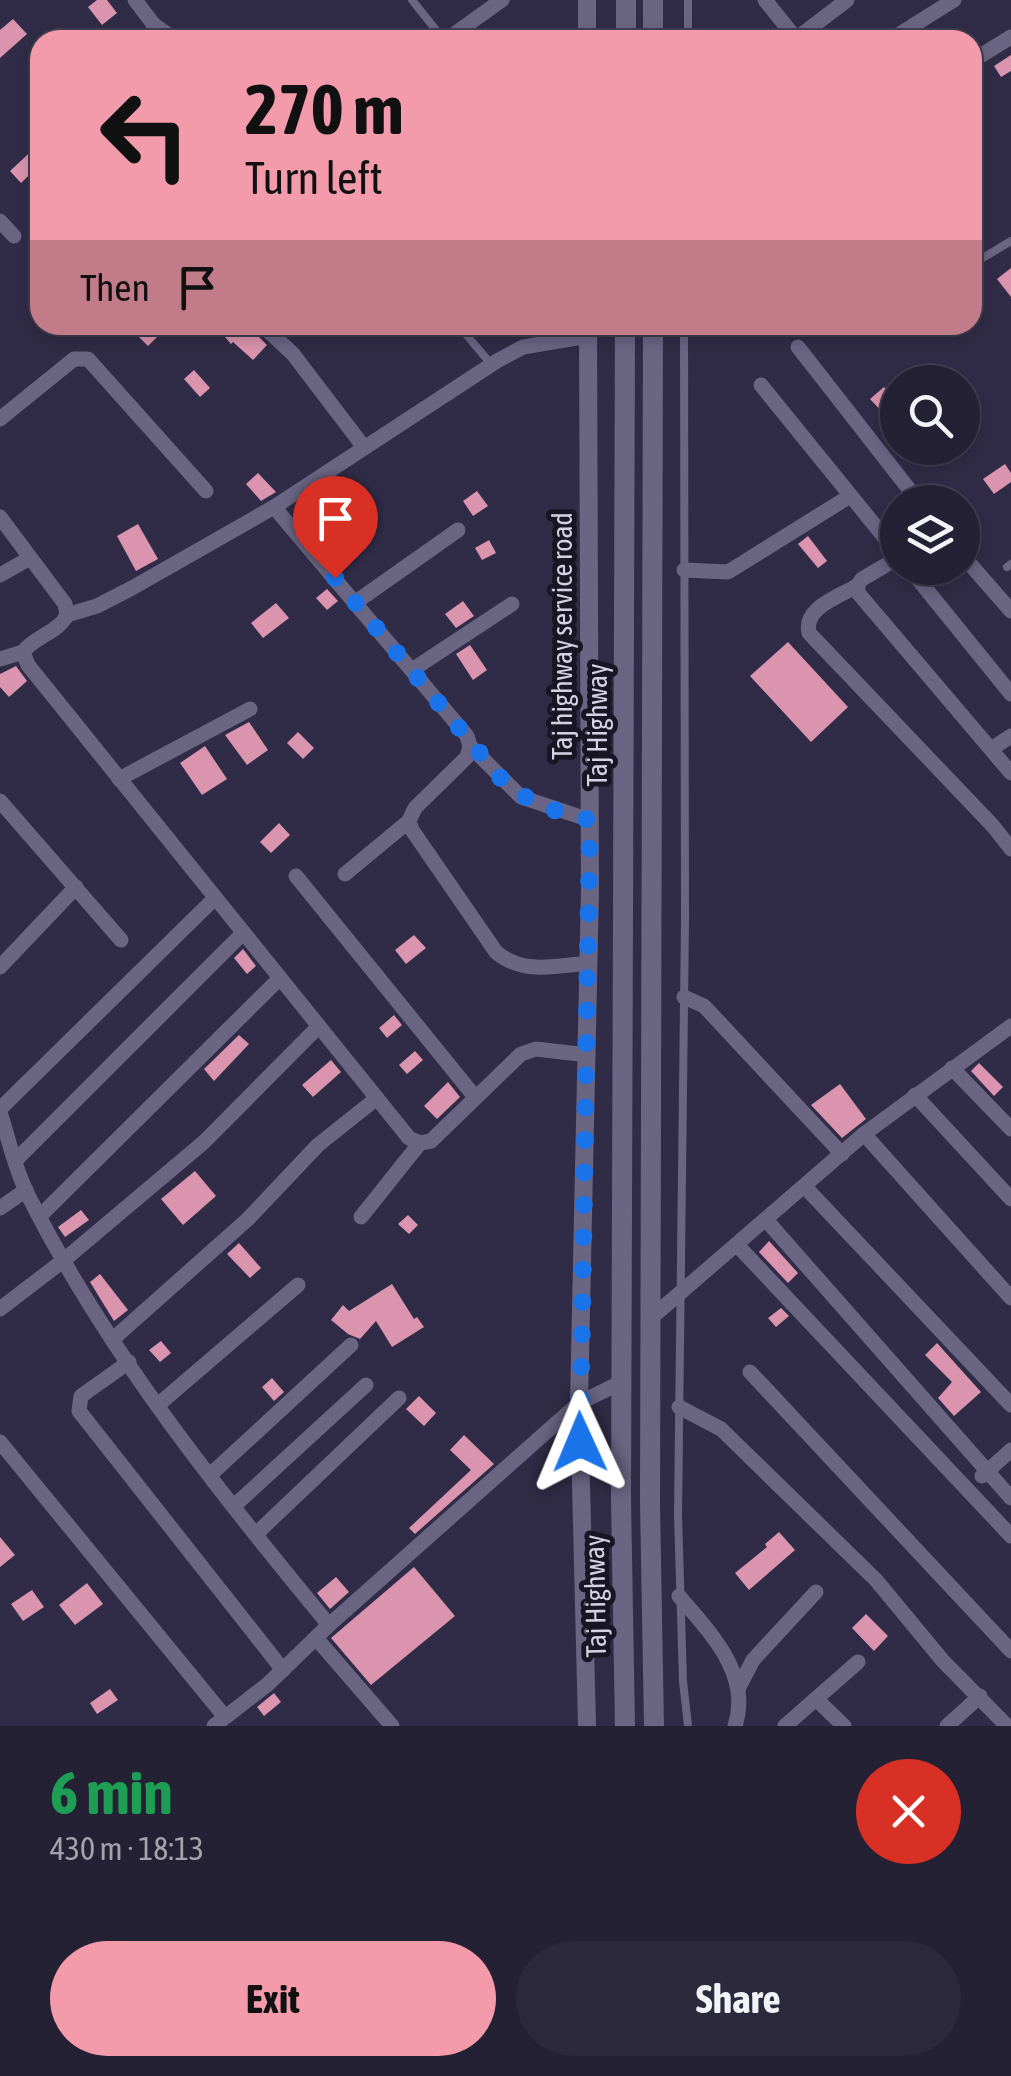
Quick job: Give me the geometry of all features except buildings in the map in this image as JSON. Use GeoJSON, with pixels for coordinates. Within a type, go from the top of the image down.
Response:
{"type":"FeatureCollection","features":[{"type":"Feature","properties":{"kind":"main road"},"geometry":{"type":"LineString","coordinates":[[626,0],[626,30]]}},
{"type":"Feature","properties":{"kind":"main road"},"geometry":{"type":"LineString","coordinates":[[653,0],[653,30]]}},
{"type":"Feature","properties":{"kind":"main road","name":"Taj Highway"},"geometry":{"type":"LineString","coordinates":[[626,335],[622,1382],[626,1726]]}},
{"type":"Feature","properties":{"kind":"main road"},"geometry":{"type":"LineString","coordinates":[[653,335],[654,1726]]}},
{"type":"Feature","properties":{"kind":"street"},"geometry":{"type":"LineString","coordinates":[[136,0],[152,30]]}},
{"type":"Feature","properties":{"kind":"street"},"geometry":{"type":"LineString","coordinates":[[459,30],[502,0]]}},
{"type":"Feature","properties":{"kind":"street"},"geometry":{"type":"LineString","coordinates":[[587,0],[587,30]]}},
{"type":"Feature","properties":{"kind":"street"},"geometry":{"type":"LineString","coordinates":[[765,0],[790,30]]}},
{"type":"Feature","properties":{"kind":"street"},"geometry":{"type":"LineString","coordinates":[[809,30],[847,0]]}},
{"type":"Feature","properties":{"kind":"street"},"geometry":{"type":"LineString","coordinates":[[906,30],[954,0]]}},
{"type":"Feature","properties":{"kind":"street"},"geometry":{"type":"LineString","coordinates":[[982,55],[1011,37]]}},
{"type":"Feature","properties":{"kind":"street"},"geometry":{"type":"LineString","coordinates":[[0,221],[14,236]]}},
{"type":"Feature","properties":{"kind":"street"},"geometry":{"type":"LineString","coordinates":[[273,335],[293,354],[363,446]]}},
{"type":"Feature","properties":{"kind":"street"},"geometry":{"type":"LineString","coordinates":[[67,616],[132,588],[274,507],[491,364],[524,347],[572,335]]}},
{"type":"Feature","properties":{"kind":"street","name":"Taj highway service road"},"geometry":{"type":"LineString","coordinates":[[587,1726],[579,1403],[589,963],[588,335]]}},
{"type":"Feature","properties":{"kind":"street"},"geometry":{"type":"LineString","coordinates":[[798,348],[907,485]]}},
{"type":"Feature","properties":{"kind":"street"},"geometry":{"type":"LineString","coordinates":[[0,419],[74,359],[88,359],[206,491]]}},
{"type":"Feature","properties":{"kind":"street"},"geometry":{"type":"LineString","coordinates":[[760,385],[880,534]]}},
{"type":"Feature","properties":{"kind":"street"},"geometry":{"type":"LineString","coordinates":[[684,570],[728,572],[850,496]]}},
{"type":"Feature","properties":{"kind":"street"},"geometry":{"type":"LineString","coordinates":[[274,507],[467,736],[470,746],[521,798],[590,820]]}},
{"type":"Feature","properties":{"kind":"street"},"geometry":{"type":"LineString","coordinates":[[0,517],[65,604],[67,616],[62,625],[29,644],[23,652],[0,659]]}},
{"type":"Feature","properties":{"kind":"street"},"geometry":{"type":"LineString","coordinates":[[356,602],[458,530]]}},
{"type":"Feature","properties":{"kind":"street"},"geometry":{"type":"LineString","coordinates":[[0,576],[30,558]]}},
{"type":"Feature","properties":{"kind":"street"},"geometry":{"type":"LineString","coordinates":[[880,568],[810,614],[809,633],[1011,849]]}},
{"type":"Feature","properties":{"kind":"street"},"geometry":{"type":"LineString","coordinates":[[980,576],[1011,611]]}},
{"type":"Feature","properties":{"kind":"street"},"geometry":{"type":"LineString","coordinates":[[922,585],[1011,694]]}},
{"type":"Feature","properties":{"kind":"street"},"geometry":{"type":"LineString","coordinates":[[857,586],[859,594],[1011,772]]}},
{"type":"Feature","properties":{"kind":"street"},"geometry":{"type":"LineString","coordinates":[[412,670],[512,604]]}},
{"type":"Feature","properties":{"kind":"street"},"geometry":{"type":"LineString","coordinates":[[23,652],[28,665],[410,1138],[420,1143],[431,1141],[521,1054],[536,1049],[588,1055]]}},
{"type":"Feature","properties":{"kind":"street"},"geometry":{"type":"LineString","coordinates":[[119,779],[250,709]]}},
{"type":"Feature","properties":{"kind":"street"},"geometry":{"type":"LineString","coordinates":[[991,748],[1011,736]]}},
{"type":"Feature","properties":{"kind":"street"},"geometry":{"type":"LineString","coordinates":[[345,874],[410,821],[415,808],[460,767],[470,746]]}},
{"type":"Feature","properties":{"kind":"street"},"geometry":{"type":"LineString","coordinates":[[0,801],[121,940]]}},
{"type":"Feature","properties":{"kind":"street"},"geometry":{"type":"LineString","coordinates":[[410,821],[412,830],[496,952],[511,965],[532,968],[589,963]]}},
{"type":"Feature","properties":{"kind":"street"},"geometry":{"type":"LineString","coordinates":[[296,876],[475,1097]]}},
{"type":"Feature","properties":{"kind":"street"},"geometry":{"type":"LineString","coordinates":[[0,967],[76,887]]}},
{"type":"Feature","properties":{"kind":"street"},"geometry":{"type":"LineString","coordinates":[[215,898],[0,1110],[26,1190],[84,1297],[210,1475],[328,1625]]}},
{"type":"Feature","properties":{"kind":"street"},"geometry":{"type":"LineString","coordinates":[[16,1160],[243,932]]}},
{"type":"Feature","properties":{"kind":"street"},"geometry":{"type":"LineString","coordinates":[[40,1216],[280,978]]}},
{"type":"Feature","properties":{"kind":"street"},"geometry":{"type":"LineString","coordinates":[[684,996],[704,1006],[842,1154]]}},
{"type":"Feature","properties":{"kind":"street"},"geometry":{"type":"LineString","coordinates":[[0,1309],[204,1142],[319,1026]]}},
{"type":"Feature","properties":{"kind":"street"},"geometry":{"type":"LineString","coordinates":[[651,1318],[864,1134],[952,1068],[1008,1033]]}},
{"type":"Feature","properties":{"kind":"street"},"geometry":{"type":"LineString","coordinates":[[952,1068],[1011,1130]]}},
{"type":"Feature","properties":{"kind":"street"},"geometry":{"type":"LineString","coordinates":[[915,1096],[1011,1199]]}},
{"type":"Feature","properties":{"kind":"street"},"geometry":{"type":"LineString","coordinates":[[114,1339],[248,1219],[318,1146],[377,1098]]}},
{"type":"Feature","properties":{"kind":"street"},"geometry":{"type":"LineString","coordinates":[[864,1134],[1011,1298]]}},
{"type":"Feature","properties":{"kind":"street"},"geometry":{"type":"LineString","coordinates":[[361,1217],[420,1143]]}},
{"type":"Feature","properties":{"kind":"street"},"geometry":{"type":"LineString","coordinates":[[805,1187],[1011,1405]]}},
{"type":"Feature","properties":{"kind":"street"},"geometry":{"type":"LineString","coordinates":[[0,1208],[26,1190]]}},
{"type":"Feature","properties":{"kind":"street"},"geometry":{"type":"LineString","coordinates":[[767,1221],[1011,1498]]}},
{"type":"Feature","properties":{"kind":"street"},"geometry":{"type":"LineString","coordinates":[[738,1246],[1011,1536]]}},
{"type":"Feature","properties":{"kind":"street"},"geometry":{"type":"LineString","coordinates":[[159,1404],[298,1285]]}},
{"type":"Feature","properties":{"kind":"street"},"geometry":{"type":"LineString","coordinates":[[210,1475],[351,1345]]}},
{"type":"Feature","properties":{"kind":"street"},"geometry":{"type":"LineString","coordinates":[[129,1362],[81,1396],[79,1411],[283,1670]]}},
{"type":"Feature","properties":{"kind":"street"},"geometry":{"type":"LineString","coordinates":[[750,1372],[1011,1651]]}},
{"type":"Feature","properties":{"kind":"street"},"geometry":{"type":"LineString","coordinates":[[0,1442],[220,1721],[283,1670],[328,1625],[579,1403],[622,1382]]}},
{"type":"Feature","properties":{"kind":"street"},"geometry":{"type":"LineString","coordinates":[[234,1506],[366,1385]]}},
{"type":"Feature","properties":{"kind":"street"},"geometry":{"type":"LineString","coordinates":[[256,1534],[400,1398]]}},
{"type":"Feature","properties":{"kind":"street"},"geometry":{"type":"LineString","coordinates":[[679,1407],[721,1429],[876,1580],[943,1662],[1007,1726]]}},
{"type":"Feature","properties":{"kind":"street"},"geometry":{"type":"LineString","coordinates":[[969,1490],[1011,1450]]}},
{"type":"Feature","properties":{"kind":"street"},"geometry":{"type":"LineString","coordinates":[[735,1726],[739,1687],[753,1660],[816,1592]]}},
{"type":"Feature","properties":{"kind":"street"},"geometry":{"type":"LineString","coordinates":[[679,1596],[716,1641],[739,1687]]}},
{"type":"Feature","properties":{"kind":"street"},"geometry":{"type":"LineString","coordinates":[[316,1638],[392,1726]]}},
{"type":"Feature","properties":{"kind":"street"},"geometry":{"type":"LineString","coordinates":[[785,1726],[858,1662]]}},
{"type":"Feature","properties":{"kind":"street"},"geometry":{"type":"LineString","coordinates":[[947,1726],[980,1696]]}},
{"type":"Feature","properties":{"kind":"street"},"geometry":{"type":"LineString","coordinates":[[816,1699],[844,1726]]}},
{"type":"Feature","properties":{"kind":"lane"},"geometry":{"type":"LineString","coordinates":[[412,0],[437,30]]}},
{"type":"Feature","properties":{"kind":"lane"},"geometry":{"type":"LineString","coordinates":[[688,0],[688,30]]}},
{"type":"Feature","properties":{"kind":"lane"},"geometry":{"type":"LineString","coordinates":[[982,258],[1011,241]]}},
{"type":"Feature","properties":{"kind":"lane"},"geometry":{"type":"LineString","coordinates":[[466,335],[491,364]]}},
{"type":"Feature","properties":{"kind":"lane"},"geometry":{"type":"LineString","coordinates":[[684,335],[679,1596],[688,1726]]}},
{"type":"Feature","properties":{"kind":"route"},"geometry":{"type":"LineString","coordinates":[[335,578],[467,736],[470,746],[508,787],[521,798],[543,807],[590,820],[580,1442]]}}]}
